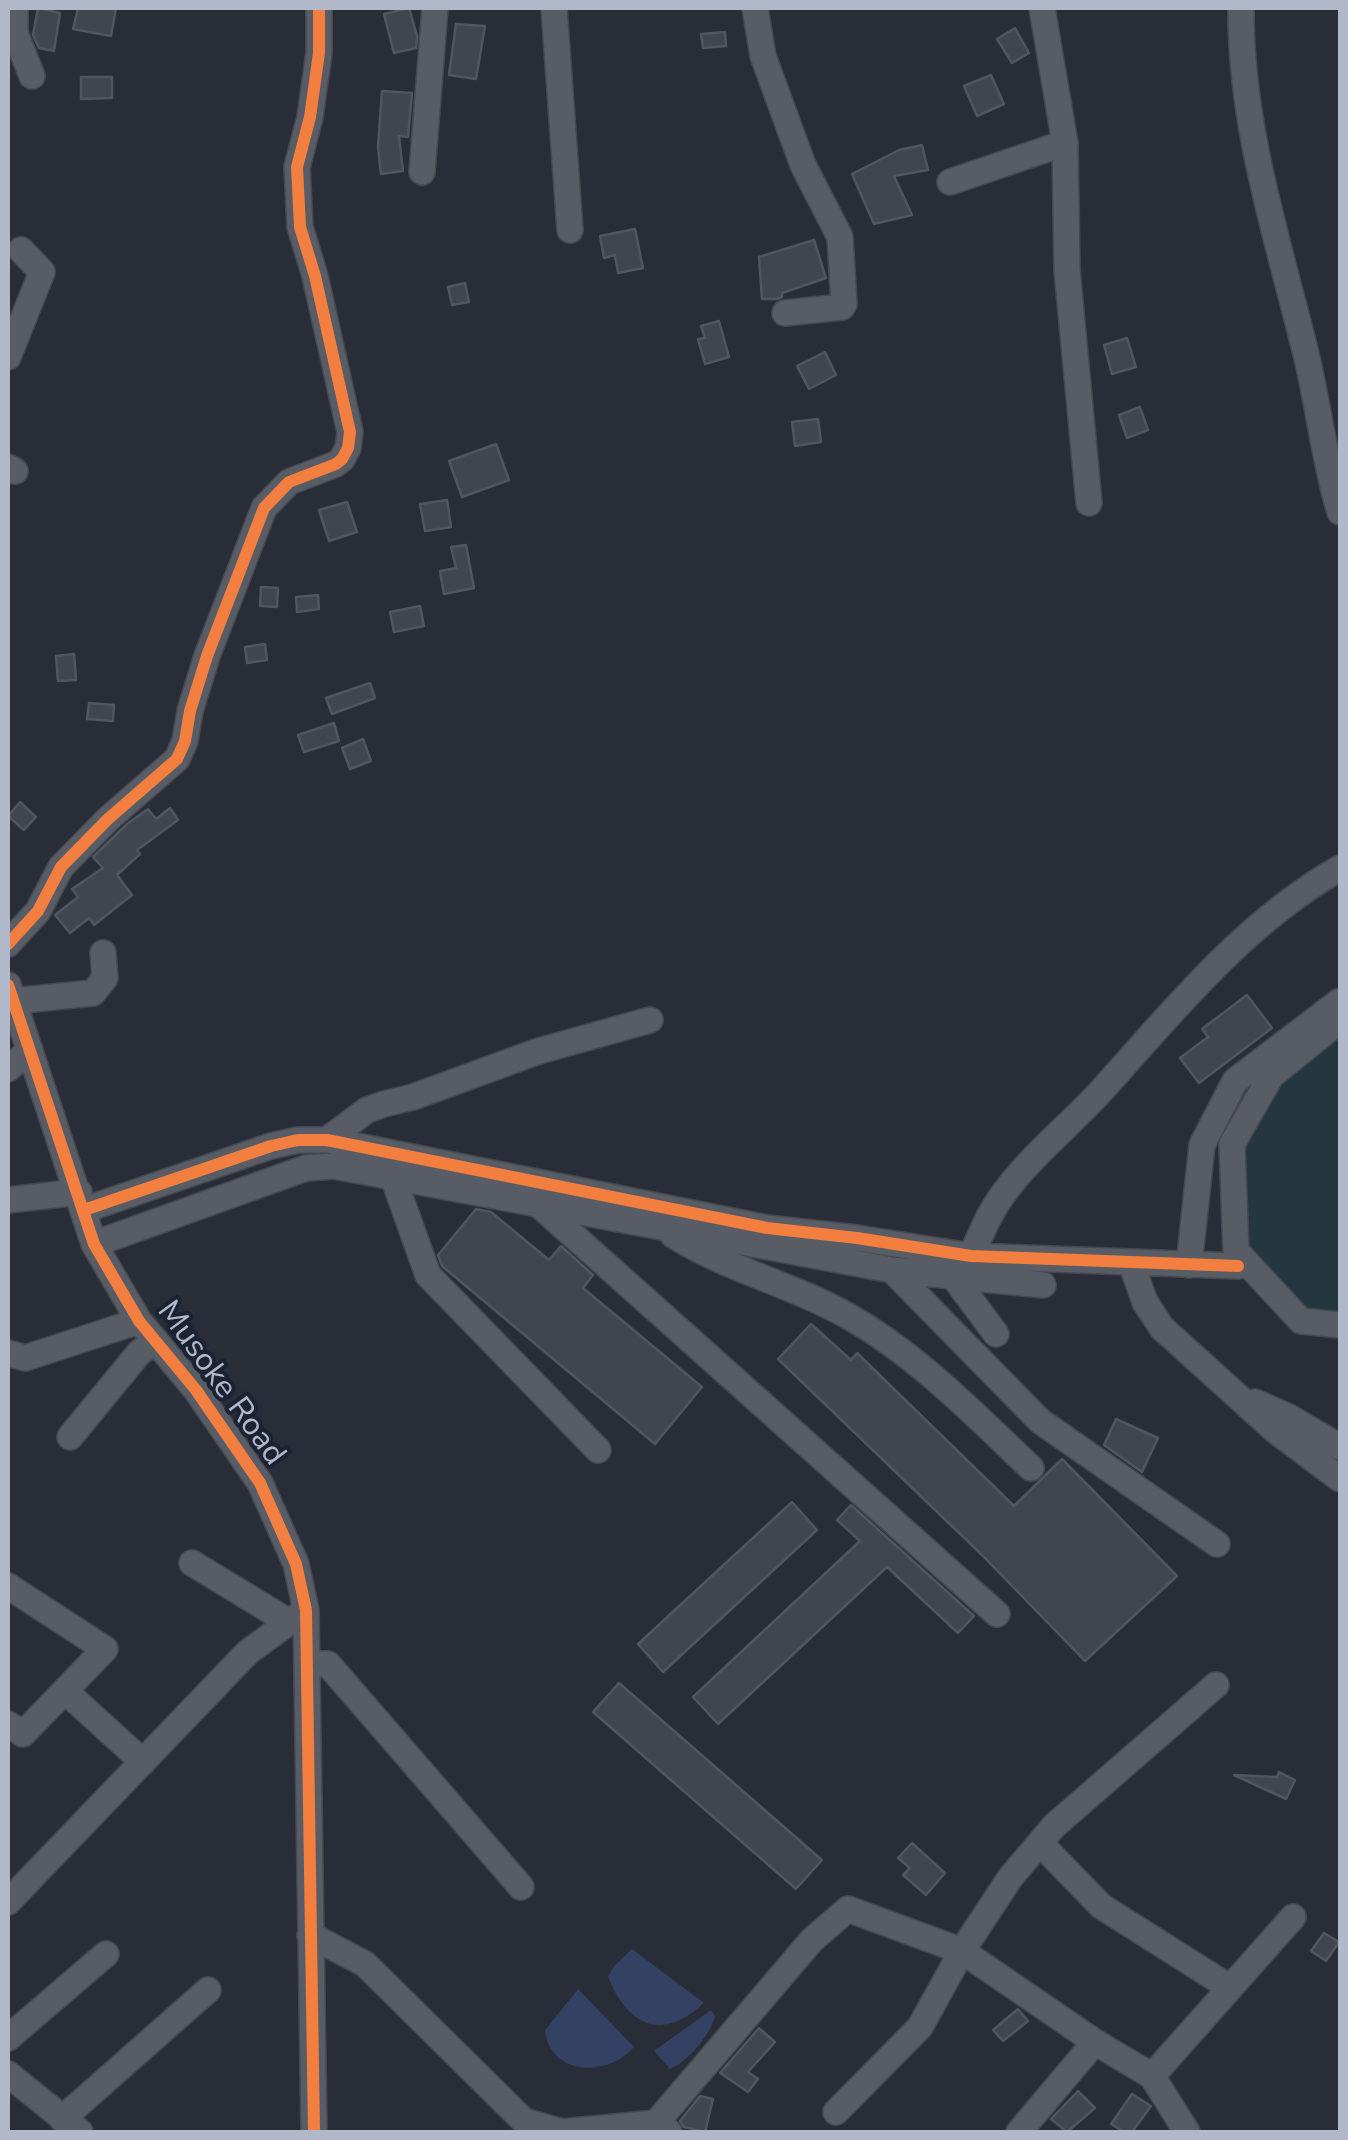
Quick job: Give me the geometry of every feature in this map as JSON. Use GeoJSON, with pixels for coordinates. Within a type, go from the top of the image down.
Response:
{"type":"FeatureCollection","features":[{"type":"Feature","properties":{"kind":"street"},"geometry":{"type":"LineString","coordinates":[[15,8],[15,33],[32,76]]}},
{"type":"Feature","properties":{"kind":"street"},"geometry":{"type":"LineString","coordinates":[[8,944],[38,911],[61,867],[108,819],[178,760],[207,656],[264,508],[289,482],[336,464],[348,448],[350,432],[300,227],[297,167],[317,69],[319,8]]}},
{"type":"Feature","properties":{"kind":"street"},"geometry":{"type":"LineString","coordinates":[[422,172],[435,8]]}},
{"type":"Feature","properties":{"kind":"street"},"geometry":{"type":"LineString","coordinates":[[554,8],[570,230]]}},
{"type":"Feature","properties":{"kind":"street"},"geometry":{"type":"LineString","coordinates":[[755,8],[763,56],[803,165],[840,237],[842,308],[785,313]]}},
{"type":"Feature","properties":{"kind":"street"},"geometry":{"type":"LineString","coordinates":[[1042,8],[1064,143],[1066,270],[1089,503]]}},
{"type":"Feature","properties":{"kind":"street"},"geometry":{"type":"LineString","coordinates":[[1240,8],[1240,53],[1252,138],[1340,512]]}},
{"type":"Feature","properties":{"kind":"street"},"geometry":{"type":"LineString","coordinates":[[950,182],[1064,143]]}},
{"type":"Feature","properties":{"kind":"street"},"geometry":{"type":"LineString","coordinates":[[8,357],[42,272],[21,250]]}},
{"type":"Feature","properties":{"kind":"street"},"geometry":{"type":"LineString","coordinates":[[971,1256],[991,1212],[1020,1176],[1178,1005],[1256,926],[1340,868]]}},
{"type":"Feature","properties":{"kind":"street"},"geometry":{"type":"LineString","coordinates":[[10,993],[94,994],[105,978],[103,953]]}},
{"type":"Feature","properties":{"kind":"street","name":"Musoke Road"},"geometry":{"type":"LineString","coordinates":[[10,993],[94,1244],[147,1331],[196,1390],[260,1483],[296,1564],[298,1616],[308,1664],[314,2132]]}},
{"type":"Feature","properties":{"kind":"street"},"geometry":{"type":"LineString","coordinates":[[1189,1265],[1202,1145],[1235,1081],[1340,1002]]}},
{"type":"Feature","properties":{"kind":"street"},"geometry":{"type":"LineString","coordinates":[[327,1140],[367,1110],[539,1052],[650,1020]]}},
{"type":"Feature","properties":{"kind":"street"},"geometry":{"type":"LineString","coordinates":[[1340,1020],[1271,1076],[1232,1144],[1236,1252],[1301,1322],[1340,1325]]}},
{"type":"Feature","properties":{"kind":"street"},"geometry":{"type":"LineString","coordinates":[[8,1068],[30,1050]]}},
{"type":"Feature","properties":{"kind":"street"},"geometry":{"type":"LineString","coordinates":[[8,1200],[81,1201],[271,1146],[298,1140],[327,1140],[767,1228],[971,1256],[1238,1266]]}},
{"type":"Feature","properties":{"kind":"street"},"geometry":{"type":"LineString","coordinates":[[94,1244],[306,1168],[334,1166],[892,1270],[1043,1286]]}},
{"type":"Feature","properties":{"kind":"street"},"geometry":{"type":"LineString","coordinates":[[392,1176],[428,1275],[598,1450]]}},
{"type":"Feature","properties":{"kind":"street"},"geometry":{"type":"LineString","coordinates":[[537,1203],[997,1614]]}},
{"type":"Feature","properties":{"kind":"street"},"geometry":{"type":"LineString","coordinates":[[661,1226],[699,1252],[848,1316],[942,1382],[1031,1468]]}},
{"type":"Feature","properties":{"kind":"street"},"geometry":{"type":"LineString","coordinates":[[1130,1263],[1145,1302],[1162,1328],[1241,1396],[1276,1432],[1340,1479]]}},
{"type":"Feature","properties":{"kind":"street"},"geometry":{"type":"LineString","coordinates":[[892,1270],[1040,1421],[1217,1544]]}},
{"type":"Feature","properties":{"kind":"street"},"geometry":{"type":"LineString","coordinates":[[953,1276],[996,1334]]}},
{"type":"Feature","properties":{"kind":"street"},"geometry":{"type":"LineString","coordinates":[[8,1353],[25,1358],[147,1331]]}},
{"type":"Feature","properties":{"kind":"street"},"geometry":{"type":"LineString","coordinates":[[70,1437],[140,1353],[147,1331]]}},
{"type":"Feature","properties":{"kind":"street"},"geometry":{"type":"LineString","coordinates":[[1241,1396],[1289,1417],[1340,1447]]}},
{"type":"Feature","properties":{"kind":"street"},"geometry":{"type":"LineString","coordinates":[[8,1902],[248,1652],[298,1616],[192,1563]]}},
{"type":"Feature","properties":{"kind":"street"},"geometry":{"type":"LineString","coordinates":[[8,1586],[105,1649],[23,1734],[8,1724]]}},
{"type":"Feature","properties":{"kind":"street"},"geometry":{"type":"LineString","coordinates":[[308,1664],[328,1664],[521,1887]]}},
{"type":"Feature","properties":{"kind":"street"},"geometry":{"type":"LineString","coordinates":[[836,2112],[920,2027],[962,1950],[1010,1878],[1040,1843],[1096,1787],[1216,1685]]}},
{"type":"Feature","properties":{"kind":"street"},"geometry":{"type":"LineString","coordinates":[[65,1691],[143,1762]]}},
{"type":"Feature","properties":{"kind":"street"},"geometry":{"type":"LineString","coordinates":[[1040,1843],[1102,1906],[1229,1987]]}},
{"type":"Feature","properties":{"kind":"street"},"geometry":{"type":"LineString","coordinates":[[310,1936],[365,1964],[524,2121],[562,2132],[663,2128],[812,1940],[848,1910],[962,1950],[1095,2042],[1152,2076],[1187,2132]]}},
{"type":"Feature","properties":{"kind":"street"},"geometry":{"type":"LineString","coordinates":[[1152,2076],[1293,1917]]}},
{"type":"Feature","properties":{"kind":"street"},"geometry":{"type":"LineString","coordinates":[[8,2038],[106,1954]]}},
{"type":"Feature","properties":{"kind":"street"},"geometry":{"type":"LineString","coordinates":[[8,2074],[71,2126],[208,1990]]}},
{"type":"Feature","properties":{"kind":"street"},"geometry":{"type":"LineString","coordinates":[[1020,2132],[1095,2042]]}},
{"type":"Feature","properties":{"kind":"shaded area"},"geometry":{"type":"Polygon","coordinates":[[[1340,1020],[1340,1325],[1301,1321],[1236,1251],[1232,1144],[1271,1076],[1340,1020]]]}},
{"type":"Feature","properties":{"kind":"water"},"geometry":{"type":"Polygon","coordinates":[[[632,1949],[704,2003],[675,2022],[661,2025],[637,2018],[616,1994],[608,1977],[632,1949]]]}},
{"type":"Feature","properties":{"kind":"water"},"geometry":{"type":"Polygon","coordinates":[[[578,1989],[634,2047],[610,2064],[569,2064],[549,2045],[545,2030],[578,1989]]]}},
{"type":"Feature","properties":{"kind":"water"},"geometry":{"type":"Polygon","coordinates":[[[711,2010],[715,2016],[704,2039],[670,2069],[654,2051],[711,2010]]]}},
{"type":"Feature","properties":{"kind":"building"},"geometry":{"type":"Polygon","coordinates":[[[38,8],[60,13],[54,51],[39,48],[33,35],[38,8]]]}},
{"type":"Feature","properties":{"kind":"building"},"geometry":{"type":"Polygon","coordinates":[[[78,8],[116,8],[111,36],[73,29],[78,8]]]}},
{"type":"Feature","properties":{"kind":"building"},"geometry":{"type":"Polygon","coordinates":[[[409,8],[417,36],[416,48],[394,53],[384,14],[409,8]]]}},
{"type":"Feature","properties":{"kind":"building"},"geometry":{"type":"Polygon","coordinates":[[[456,24],[485,26],[476,79],[449,75],[456,24]]]}},
{"type":"Feature","properties":{"kind":"building"},"geometry":{"type":"Polygon","coordinates":[[[1015,28],[1029,53],[1012,63],[997,39],[1015,28]]]}},
{"type":"Feature","properties":{"kind":"building"},"geometry":{"type":"Polygon","coordinates":[[[725,32],[726,46],[703,48],[701,34],[725,32]]]}},
{"type":"Feature","properties":{"kind":"building"},"geometry":{"type":"Polygon","coordinates":[[[991,75],[1004,104],[977,116],[964,86],[991,75]]]}},
{"type":"Feature","properties":{"kind":"building"},"geometry":{"type":"Polygon","coordinates":[[[81,77],[112,77],[112,98],[81,99],[81,77]]]}},
{"type":"Feature","properties":{"kind":"building"},"geometry":{"type":"Polygon","coordinates":[[[382,91],[412,93],[408,137],[399,136],[403,171],[381,174],[378,147],[382,91]]]}},
{"type":"Feature","properties":{"kind":"building"},"geometry":{"type":"Polygon","coordinates":[[[922,145],[928,170],[894,176],[912,215],[874,224],[852,174],[899,150],[922,145]]]}},
{"type":"Feature","properties":{"kind":"building"},"geometry":{"type":"Polygon","coordinates":[[[635,229],[643,268],[618,273],[615,255],[604,258],[600,236],[635,229]]]}},
{"type":"Feature","properties":{"kind":"building"},"geometry":{"type":"Polygon","coordinates":[[[814,240],[826,278],[782,293],[777,299],[762,299],[759,257],[814,240]]]}},
{"type":"Feature","properties":{"kind":"building"},"geometry":{"type":"Polygon","coordinates":[[[465,283],[469,302],[452,305],[448,287],[465,283]]]}},
{"type":"Feature","properties":{"kind":"building"},"geometry":{"type":"Polygon","coordinates":[[[719,321],[729,357],[705,364],[698,339],[705,338],[701,326],[719,321]]]}},
{"type":"Feature","properties":{"kind":"building"},"geometry":{"type":"Polygon","coordinates":[[[1127,338],[1136,367],[1112,374],[1104,345],[1127,338]]]}},
{"type":"Feature","properties":{"kind":"building"},"geometry":{"type":"Polygon","coordinates":[[[825,352],[836,375],[809,389],[797,366],[825,352]]]}},
{"type":"Feature","properties":{"kind":"building"},"geometry":{"type":"Polygon","coordinates":[[[1140,407],[1148,430],[1127,438],[1119,415],[1140,407]]]}},
{"type":"Feature","properties":{"kind":"building"},"geometry":{"type":"Polygon","coordinates":[[[818,419],[821,442],[795,446],[792,422],[818,419]]]}},
{"type":"Feature","properties":{"kind":"building"},"geometry":{"type":"Polygon","coordinates":[[[496,444],[509,480],[462,497],[449,461],[496,444]]]}},
{"type":"Feature","properties":{"kind":"building"},"geometry":{"type":"Polygon","coordinates":[[[447,500],[451,527],[425,531],[420,504],[447,500]]]}},
{"type":"Feature","properties":{"kind":"building"},"geometry":{"type":"Polygon","coordinates":[[[347,502],[357,532],[329,541],[319,510],[347,502]]]}},
{"type":"Feature","properties":{"kind":"building"},"geometry":{"type":"Polygon","coordinates":[[[466,545],[474,588],[444,594],[440,571],[456,568],[451,547],[466,545]]]}},
{"type":"Feature","properties":{"kind":"building"},"geometry":{"type":"Polygon","coordinates":[[[261,587],[278,588],[277,607],[260,606],[261,587]]]}},
{"type":"Feature","properties":{"kind":"building"},"geometry":{"type":"Polygon","coordinates":[[[318,595],[319,609],[297,612],[296,597],[318,595]]]}},
{"type":"Feature","properties":{"kind":"building"},"geometry":{"type":"Polygon","coordinates":[[[420,606],[424,626],[394,632],[390,612],[420,606]]]}},
{"type":"Feature","properties":{"kind":"building"},"geometry":{"type":"Polygon","coordinates":[[[265,644],[267,660],[247,663],[245,647],[265,644]]]}},
{"type":"Feature","properties":{"kind":"building"},"geometry":{"type":"Polygon","coordinates":[[[74,654],[76,680],[58,681],[56,656],[74,654]]]}},
{"type":"Feature","properties":{"kind":"building"},"geometry":{"type":"Polygon","coordinates":[[[370,683],[375,698],[332,714],[326,698],[370,683]]]}},
{"type":"Feature","properties":{"kind":"building"},"geometry":{"type":"Polygon","coordinates":[[[89,703],[114,705],[113,721],[87,719],[89,703]]]}},
{"type":"Feature","properties":{"kind":"building"},"geometry":{"type":"Polygon","coordinates":[[[334,723],[339,741],[304,752],[298,735],[334,723]]]}},
{"type":"Feature","properties":{"kind":"building"},"geometry":{"type":"Polygon","coordinates":[[[363,739],[371,761],[350,769],[342,748],[363,739]]]}},
{"type":"Feature","properties":{"kind":"building"},"geometry":{"type":"Polygon","coordinates":[[[20,802],[36,817],[24,830],[8,816],[20,802]]]}},
{"type":"Feature","properties":{"kind":"building"},"geometry":{"type":"Polygon","coordinates":[[[170,808],[178,820],[137,850],[140,854],[117,875],[132,895],[94,925],[89,918],[70,933],[55,915],[78,897],[72,889],[103,868],[93,857],[148,809],[156,819],[170,808]]]}},
{"type":"Feature","properties":{"kind":"building"},"geometry":{"type":"Polygon","coordinates":[[[1247,995],[1272,1028],[1199,1083],[1180,1058],[1208,1037],[1202,1029],[1247,995]]]}},
{"type":"Feature","properties":{"kind":"building"},"geometry":{"type":"Polygon","coordinates":[[[476,1209],[491,1212],[549,1260],[561,1246],[593,1275],[583,1288],[702,1387],[655,1444],[442,1266],[438,1255],[476,1209]]]}},
{"type":"Feature","properties":{"kind":"building"},"geometry":{"type":"Polygon","coordinates":[[[811,1324],[851,1360],[857,1353],[1014,1506],[1062,1459],[1177,1576],[1085,1661],[981,1554],[778,1359],[811,1324]]]}},
{"type":"Feature","properties":{"kind":"building"},"geometry":{"type":"Polygon","coordinates":[[[1116,1419],[1158,1438],[1142,1472],[1104,1445],[1116,1419]]]}},
{"type":"Feature","properties":{"kind":"building"},"geometry":{"type":"Polygon","coordinates":[[[792,1502],[817,1530],[663,1672],[638,1644],[792,1502]]]}},
{"type":"Feature","properties":{"kind":"building"},"geometry":{"type":"Polygon","coordinates":[[[851,1505],[974,1616],[958,1633],[887,1567],[718,1724],[693,1697],[860,1541],[837,1520],[851,1505]]]}},
{"type":"Feature","properties":{"kind":"building"},"geometry":{"type":"Polygon","coordinates":[[[619,1683],[822,1860],[796,1889],[593,1712],[619,1683]]]}},
{"type":"Feature","properties":{"kind":"building"},"geometry":{"type":"Polygon","coordinates":[[[1279,1772],[1295,1780],[1286,1799],[1234,1775],[1277,1777],[1279,1772]]]}},
{"type":"Feature","properties":{"kind":"building"},"geometry":{"type":"Polygon","coordinates":[[[912,1843],[945,1873],[926,1895],[903,1875],[910,1868],[898,1858],[912,1843]]]}},
{"type":"Feature","properties":{"kind":"building"},"geometry":{"type":"Polygon","coordinates":[[[1324,1933],[1339,1942],[1326,1961],[1311,1951],[1324,1933]]]}},
{"type":"Feature","properties":{"kind":"building"},"geometry":{"type":"Polygon","coordinates":[[[1018,2009],[1028,2021],[1003,2041],[993,2030],[1018,2009]]]}},
{"type":"Feature","properties":{"kind":"building"},"geometry":{"type":"Polygon","coordinates":[[[759,2028],[775,2042],[748,2072],[758,2079],[748,2092],[720,2073],[759,2028]]]}},
{"type":"Feature","properties":{"kind":"building"},"geometry":{"type":"Polygon","coordinates":[[[1078,2091],[1095,2108],[1067,2132],[1051,2119],[1078,2091]]]}},
{"type":"Feature","properties":{"kind":"building"},"geometry":{"type":"Polygon","coordinates":[[[1132,2094],[1151,2106],[1132,2132],[1124,2132],[1111,2124],[1132,2094]]]}},
{"type":"Feature","properties":{"kind":"building"},"geometry":{"type":"Polygon","coordinates":[[[700,2096],[713,2099],[705,2132],[684,2127],[680,2121],[700,2096]]]}},
{"type":"Feature","properties":{"kind":"cycle path"},"geometry":{"type":"LineString","coordinates":[[8,944],[38,911],[61,867],[108,819],[177,759],[207,656],[264,508],[289,482],[336,464],[348,448],[350,432],[300,227],[297,167],[310,117],[319,53],[319,8]]}},
{"type":"Feature","properties":{"kind":"cycle path"},"geometry":{"type":"LineString","coordinates":[[8,985],[94,1244],[139,1321],[196,1390],[260,1483],[296,1564],[306,1610],[314,2132]]}},
{"type":"Feature","properties":{"kind":"cycle path"},"geometry":{"type":"LineString","coordinates":[[84,1210],[271,1146],[298,1140],[327,1140],[767,1228],[971,1256],[1238,1266]]}}]}
